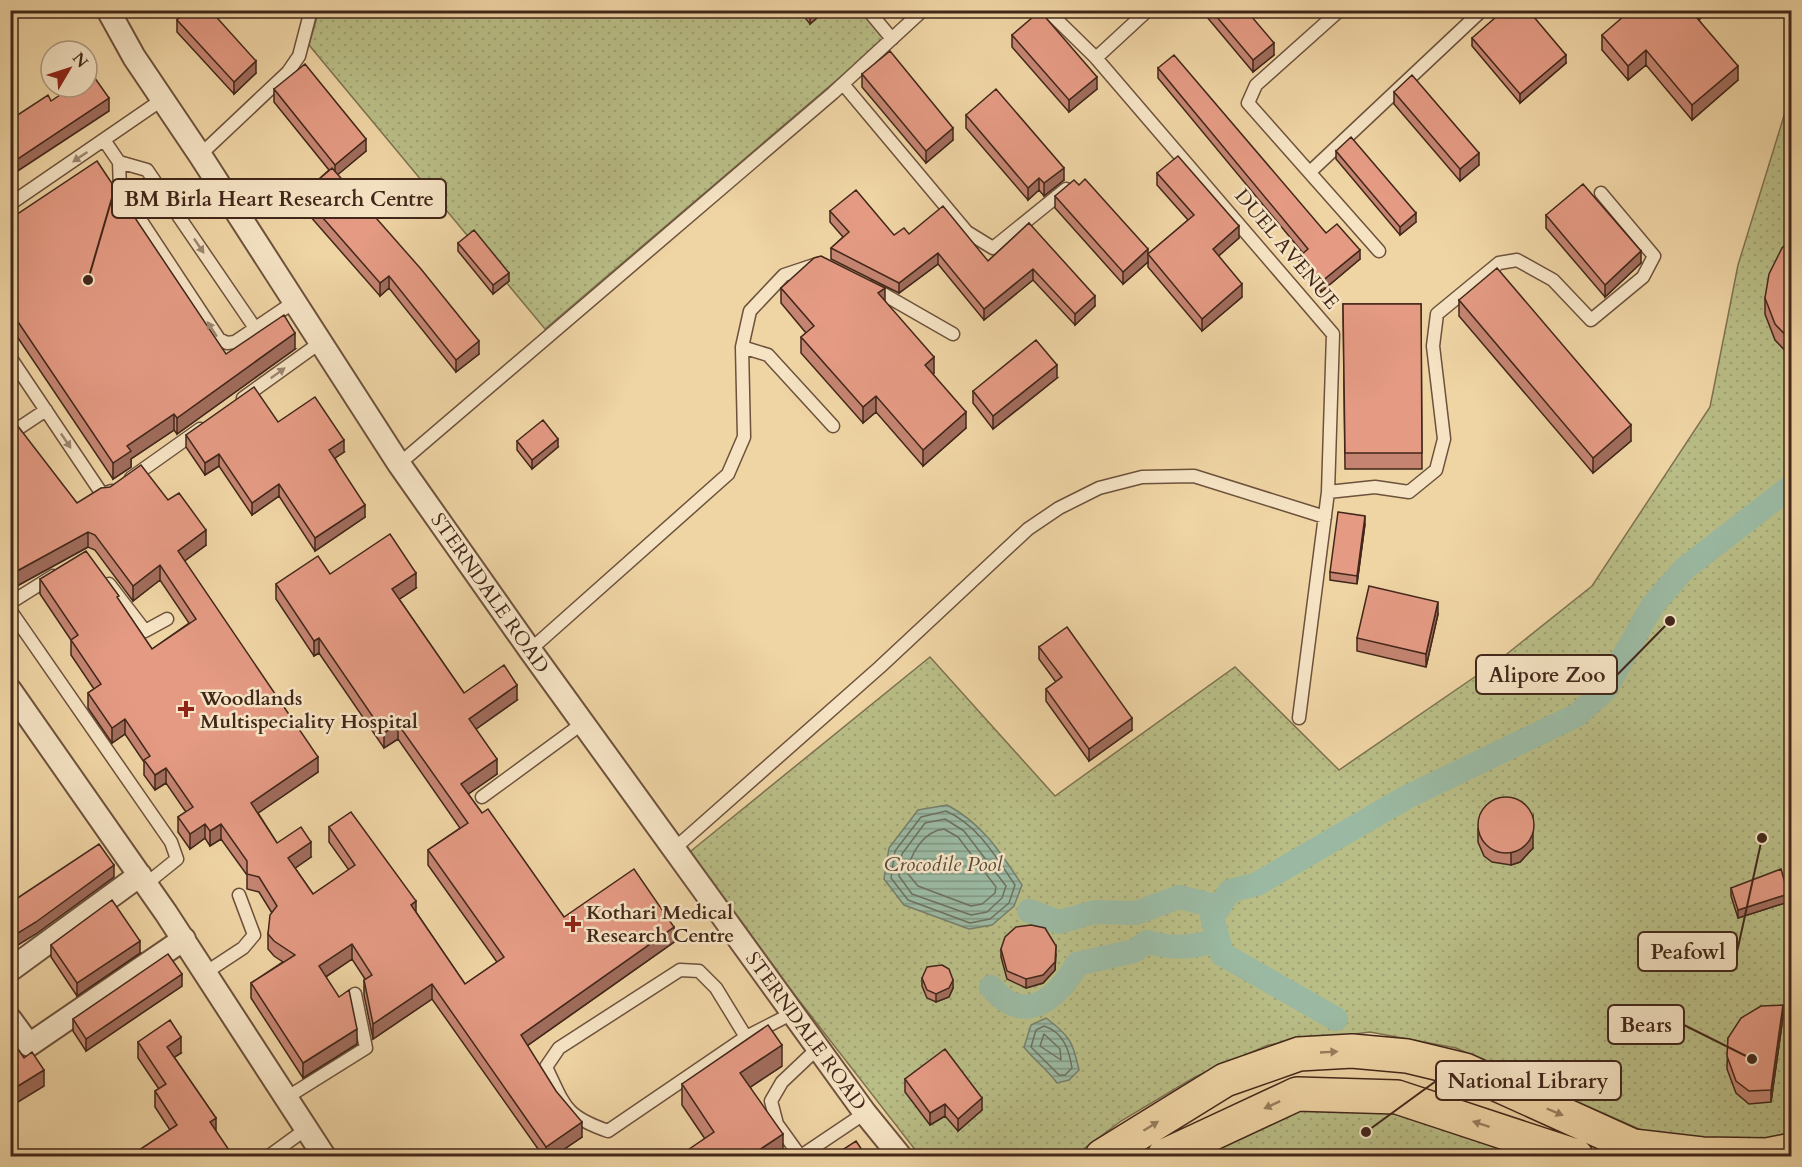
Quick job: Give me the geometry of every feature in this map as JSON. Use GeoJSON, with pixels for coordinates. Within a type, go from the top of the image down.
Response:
{"type":"FeatureCollection","features":[{"type":"Feature","properties":{"kind":"highway"},"geometry":{"type":"LineString","coordinates":[[1102,1156],[1225,1080],[1299,1054],[1352,1051],[1407,1056],[1465,1070],[1633,1146],[1702,1154],[1767,1155],[1791,1150]]}},
{"type":"Feature","properties":{"kind":"highway"},"geometry":{"type":"LineString","coordinates":[[1164,1156],[1297,1094],[1397,1097],[1576,1156]]}},
{"type":"Feature","properties":{"kind":"street","name":"STERNDALE ROAD"},"geometry":{"type":"LineString","coordinates":[[108,10],[134,57],[200,155],[399,464],[530,650],[795,1012],[865,1113],[900,1156]]}},
{"type":"Feature","properties":{"kind":"street"},"geometry":{"type":"LineString","coordinates":[[10,690],[17,713],[143,879],[324,1156]]}},
{"type":"Feature","properties":{"kind":"street"},"geometry":{"type":"LineString","coordinates":[[10,970],[143,879]]}},
{"type":"Feature","properties":{"kind":"street"},"geometry":{"type":"LineString","coordinates":[[10,1019],[29,1045],[184,939]]}},
{"type":"Feature","properties":{"kind":"lane"},"geometry":{"type":"LineString","coordinates":[[200,155],[288,72],[299,56],[311,10]]}},
{"type":"Feature","properties":{"kind":"lane"},"geometry":{"type":"LineString","coordinates":[[868,10],[892,39]]}},
{"type":"Feature","properties":{"kind":"lane"},"geometry":{"type":"LineString","coordinates":[[399,464],[843,84],[923,10]]}},
{"type":"Feature","properties":{"kind":"lane","name":"DUEL AVENUE"},"geometry":{"type":"LineString","coordinates":[[1047,10],[1095,58],[1333,334],[1328,492],[1299,718]]}},
{"type":"Feature","properties":{"kind":"lane"},"geometry":{"type":"LineString","coordinates":[[1095,58],[1148,10]]}},
{"type":"Feature","properties":{"kind":"lane"},"geometry":{"type":"LineString","coordinates":[[1340,10],[1256,85],[1248,103],[1379,250]]}},
{"type":"Feature","properties":{"kind":"lane"},"geometry":{"type":"LineString","coordinates":[[1311,171],[1479,13],[1477,10]]}},
{"type":"Feature","properties":{"kind":"lane"},"geometry":{"type":"LineString","coordinates":[[843,84],[967,232],[993,248],[1069,186]]}},
{"type":"Feature","properties":{"kind":"lane"},"geometry":{"type":"LineString","coordinates":[[10,204],[163,99]]}},
{"type":"Feature","properties":{"kind":"lane"},"geometry":{"type":"LineString","coordinates":[[104,140],[119,162],[120,189],[219,339],[227,343],[235,342],[294,302]]}},
{"type":"Feature","properties":{"kind":"lane"},"geometry":{"type":"LineString","coordinates":[[119,162],[147,170],[255,328]]}},
{"type":"Feature","properties":{"kind":"lane"},"geometry":{"type":"LineString","coordinates":[[1328,492],[1375,487],[1409,492],[1436,470],[1444,439],[1433,346],[1437,314],[1499,263],[1517,260],[1554,280],[1591,320],[1642,276],[1654,256],[1601,193]]}},
{"type":"Feature","properties":{"kind":"lane"},"geometry":{"type":"LineString","coordinates":[[530,650],[728,474],[744,436],[742,347],[750,311],[784,275],[821,263],[830,267]]}},
{"type":"Feature","properties":{"kind":"lane"},"geometry":{"type":"LineString","coordinates":[[859,280],[953,334]]}},
{"type":"Feature","properties":{"kind":"lane"},"geometry":{"type":"LineString","coordinates":[[230,407],[321,342]]}},
{"type":"Feature","properties":{"kind":"lane"},"geometry":{"type":"LineString","coordinates":[[742,347],[768,355],[833,426]]}},
{"type":"Feature","properties":{"kind":"lane"},"geometry":{"type":"LineString","coordinates":[[10,357],[102,494],[105,495],[212,420]]}},
{"type":"Feature","properties":{"kind":"lane"},"geometry":{"type":"LineString","coordinates":[[10,434],[46,410]]}},
{"type":"Feature","properties":{"kind":"lane"},"geometry":{"type":"LineString","coordinates":[[674,849],[880,667],[1028,529],[1059,508],[1099,488],[1142,477],[1194,476],[1325,517]]}},
{"type":"Feature","properties":{"kind":"lane"},"geometry":{"type":"LineString","coordinates":[[10,603],[68,567]]}},
{"type":"Feature","properties":{"kind":"lane"},"geometry":{"type":"LineString","coordinates":[[102,574],[145,631],[167,619]]}},
{"type":"Feature","properties":{"kind":"lane"},"geometry":{"type":"LineString","coordinates":[[10,610],[171,842],[177,859],[143,879]]}},
{"type":"Feature","properties":{"kind":"lane"},"geometry":{"type":"LineString","coordinates":[[482,797],[583,723]]}},
{"type":"Feature","properties":{"kind":"lane"},"geometry":{"type":"LineString","coordinates":[[205,973],[243,948],[254,935],[239,895]]}},
{"type":"Feature","properties":{"kind":"lane"},"geometry":{"type":"LineString","coordinates":[[746,1037],[716,988],[699,971],[680,969],[559,1048],[546,1067],[562,1101],[579,1121],[608,1131],[746,1037],[795,1012]]}},
{"type":"Feature","properties":{"kind":"lane"},"geometry":{"type":"LineString","coordinates":[[286,1098],[366,1048],[355,994]]}},
{"type":"Feature","properties":{"kind":"lane"},"geometry":{"type":"LineString","coordinates":[[819,1047],[782,1082],[771,1101],[777,1125],[800,1156],[865,1113]]}},
{"type":"Feature","properties":{"kind":"lane"},"geometry":{"type":"LineString","coordinates":[[269,1156],[306,1129]]}},
{"type":"Feature","properties":{"kind":"green space"},"geometry":{"type":"Polygon","coordinates":[[[319,10],[864,10],[886,38],[545,329],[309,45],[319,10]]]}},
{"type":"Feature","properties":{"kind":"green space"},"geometry":{"type":"Polygon","coordinates":[[[1791,93],[1791,1132],[1743,1144],[1648,1133],[1456,1048],[1370,1032],[1268,1045],[1195,1077],[1121,1121],[1074,1156],[920,1156],[686,855],[930,657],[1055,796],[1235,667],[1339,770],[1498,661],[1592,586],[1710,407],[1738,265],[1791,93]]]}},
{"type":"Feature","properties":{"kind":"green space"},"geometry":{"type":"Polygon","coordinates":[[[1340,1094],[1571,1156],[1171,1156],[1340,1094]]]}},
{"type":"Feature","properties":{"kind":"water","name":"Crocodile Pool"},"geometry":{"type":"Polygon","coordinates":[[[947,805],[981,830],[1022,885],[1014,906],[992,925],[969,929],[904,905],[884,879],[889,848],[918,810],[947,805]]]}},
{"type":"Feature","properties":{"kind":"water"},"geometry":{"type":"Polygon","coordinates":[[[1046,1018],[1065,1035],[1075,1053],[1079,1070],[1069,1080],[1057,1083],[1024,1047],[1031,1025],[1046,1018]]]}},
{"type":"Feature","properties":{"kind":"building"},"geometry":{"type":"Polygon","coordinates":[[[187,10],[210,10],[256,61],[234,82],[177,20],[187,10]]]}},
{"type":"Feature","properties":{"kind":"building"},"geometry":{"type":"Polygon","coordinates":[[[806,10],[816,10],[810,16],[806,10]]]}},
{"type":"Feature","properties":{"kind":"building"},"geometry":{"type":"Polygon","coordinates":[[[1211,10],[1246,10],[1274,43],[1253,60],[1211,10]]]}},
{"type":"Feature","properties":{"kind":"building"},"geometry":{"type":"Polygon","coordinates":[[[1504,10],[1528,10],[1566,55],[1520,94],[1472,38],[1504,10]]]}},
{"type":"Feature","properties":{"kind":"building"},"geometry":{"type":"Polygon","coordinates":[[[1631,10],[1692,10],[1738,66],[1692,105],[1646,50],[1628,66],[1602,35],[1631,10]]]}},
{"type":"Feature","properties":{"kind":"building"},"geometry":{"type":"Polygon","coordinates":[[[1040,11],[1097,77],[1069,100],[1012,35],[1040,11]]]}},
{"type":"Feature","properties":{"kind":"building"},"geometry":{"type":"Polygon","coordinates":[[[890,51],[953,128],[926,151],[862,74],[890,51]]]}},
{"type":"Feature","properties":{"kind":"building"},"geometry":{"type":"Polygon","coordinates":[[[1174,55],[1326,233],[1337,224],[1360,250],[1321,282],[1299,257],[1308,249],[1158,68],[1174,55]]]}},
{"type":"Feature","properties":{"kind":"building"},"geometry":{"type":"Polygon","coordinates":[[[305,64],[366,139],[335,165],[274,89],[305,64]]]}},
{"type":"Feature","properties":{"kind":"building"},"geometry":{"type":"Polygon","coordinates":[[[1412,75],[1479,153],[1460,169],[1394,92],[1412,75]]]}},
{"type":"Feature","properties":{"kind":"building"},"geometry":{"type":"Polygon","coordinates":[[[99,84],[109,98],[10,164],[10,120],[42,99],[51,101],[54,99],[99,99],[99,84]]]}},
{"type":"Feature","properties":{"kind":"building"},"geometry":{"type":"Polygon","coordinates":[[[996,89],[1064,168],[1044,183],[1039,178],[1028,188],[966,115],[996,89]]]}},
{"type":"Feature","properties":{"kind":"building"},"geometry":{"type":"Polygon","coordinates":[[[1351,137],[1416,213],[1400,227],[1336,151],[1351,137]]]}},
{"type":"Feature","properties":{"kind":"building"},"geometry":{"type":"Polygon","coordinates":[[[1178,156],[1239,226],[1213,249],[1242,284],[1202,319],[1148,254],[1194,215],[1157,173],[1178,156]]]}},
{"type":"Feature","properties":{"kind":"building"},"geometry":{"type":"Polygon","coordinates":[[[97,161],[226,354],[284,315],[295,333],[177,418],[174,414],[127,446],[131,451],[113,463],[10,310],[10,219],[97,161]]]}},
{"type":"Feature","properties":{"kind":"building"},"geometry":{"type":"Polygon","coordinates":[[[332,168],[421,269],[479,341],[456,360],[389,276],[380,283],[302,194],[332,168]]]}},
{"type":"Feature","properties":{"kind":"building"},"geometry":{"type":"Polygon","coordinates":[[[1085,179],[1148,249],[1123,272],[1055,196],[1074,180],[1079,185],[1085,179]]]}},
{"type":"Feature","properties":{"kind":"building"},"geometry":{"type":"Polygon","coordinates":[[[1583,184],[1641,251],[1605,285],[1546,215],[1583,184]]]}},
{"type":"Feature","properties":{"kind":"building"},"geometry":{"type":"Polygon","coordinates":[[[856,190],[894,235],[904,228],[909,234],[943,206],[988,261],[1029,223],[1095,296],[1075,314],[1033,269],[984,309],[938,253],[899,283],[831,248],[849,232],[830,211],[856,190]]]}},
{"type":"Feature","properties":{"kind":"building"},"geometry":{"type":"Polygon","coordinates":[[[474,230],[509,273],[493,285],[458,243],[474,230]]]}},
{"type":"Feature","properties":{"kind":"building"},"geometry":{"type":"Polygon","coordinates":[[[1791,239],[1791,341],[1775,324],[1765,298],[1769,274],[1782,248],[1791,239]]]}},
{"type":"Feature","properties":{"kind":"building"},"geometry":{"type":"Polygon","coordinates":[[[821,256],[885,288],[878,293],[934,357],[925,365],[966,412],[923,450],[876,396],[863,407],[801,337],[814,326],[781,288],[814,258],[821,256]]]}},
{"type":"Feature","properties":{"kind":"building"},"geometry":{"type":"Polygon","coordinates":[[[1497,268],[1631,425],[1593,458],[1459,300],[1497,268]]]}},
{"type":"Feature","properties":{"kind":"building"},"geometry":{"type":"Polygon","coordinates":[[[1343,304],[1421,304],[1422,453],[1345,453],[1343,304]]]}},
{"type":"Feature","properties":{"kind":"building"},"geometry":{"type":"Polygon","coordinates":[[[1036,340],[1057,365],[993,416],[973,391],[1036,340]]]}},
{"type":"Feature","properties":{"kind":"building"},"geometry":{"type":"Polygon","coordinates":[[[254,387],[278,422],[315,397],[344,440],[329,450],[365,505],[315,538],[279,484],[252,503],[219,454],[205,463],[186,435],[254,387]]]}},
{"type":"Feature","properties":{"kind":"building"},"geometry":{"type":"Polygon","coordinates":[[[543,420],[558,439],[532,460],[517,441],[543,420]]]}},
{"type":"Feature","properties":{"kind":"building"},"geometry":{"type":"Polygon","coordinates":[[[17,425],[77,503],[101,488],[110,487],[141,465],[168,500],[179,493],[206,530],[178,551],[318,757],[251,803],[277,843],[301,827],[311,842],[288,858],[313,894],[355,865],[329,827],[351,812],[416,901],[411,905],[465,984],[504,957],[428,850],[468,823],[398,724],[384,733],[319,638],[314,641],[276,584],[318,556],[330,574],[390,534],[416,573],[392,589],[464,693],[504,665],[517,685],[469,719],[497,759],[461,784],[482,813],[488,809],[564,917],[634,869],[674,927],[521,1035],[556,1091],[582,1122],[546,1147],[432,984],[373,1024],[364,980],[372,975],[352,944],[319,966],[339,997],[349,990],[357,1029],[303,1063],[251,983],[295,955],[274,941],[268,934],[270,915],[277,906],[259,877],[247,874],[247,861],[221,824],[210,831],[205,824],[190,834],[178,817],[193,807],[166,768],[155,775],[144,760],[150,756],[125,719],[112,728],[88,693],[101,684],[71,640],[78,635],[40,579],[86,551],[119,596],[117,597],[152,649],[196,619],[160,565],[133,586],[95,535],[88,532],[17,571],[10,562],[10,429],[17,425]]]}},
{"type":"Feature","properties":{"kind":"building"},"geometry":{"type":"Polygon","coordinates":[[[1338,512],[1365,516],[1357,576],[1330,572],[1338,512]]]}},
{"type":"Feature","properties":{"kind":"building"},"geometry":{"type":"Polygon","coordinates":[[[1369,586],[1438,602],[1426,654],[1357,638],[1369,586]]]}},
{"type":"Feature","properties":{"kind":"building"},"geometry":{"type":"Polygon","coordinates":[[[1067,627],[1132,718],[1089,749],[1046,689],[1062,677],[1039,647],[1067,627]]]}},
{"type":"Feature","properties":{"kind":"building"},"geometry":{"type":"Polygon","coordinates":[[[1506,797],[1517,799],[1526,805],[1532,814],[1534,825],[1532,836],[1526,845],[1517,851],[1506,853],[1495,851],[1486,845],[1480,836],[1478,825],[1480,814],[1486,805],[1495,799],[1506,797]]]}},
{"type":"Feature","properties":{"kind":"building"},"geometry":{"type":"Polygon","coordinates":[[[99,844],[114,865],[36,922],[10,938],[10,903],[99,844]]]}},
{"type":"Feature","properties":{"kind":"building"},"geometry":{"type":"Polygon","coordinates":[[[1781,869],[1788,894],[1738,910],[1731,888],[1781,869]]]}},
{"type":"Feature","properties":{"kind":"building"},"geometry":{"type":"Polygon","coordinates":[[[112,900],[140,941],[77,983],[51,945],[112,900]]]}},
{"type":"Feature","properties":{"kind":"building"},"geometry":{"type":"Polygon","coordinates":[[[1031,925],[1045,928],[1056,946],[1055,962],[1043,975],[1026,979],[1007,971],[1001,949],[1005,937],[1016,927],[1031,925]]]}},
{"type":"Feature","properties":{"kind":"building"},"geometry":{"type":"Polygon","coordinates":[[[168,954],[182,974],[86,1039],[73,1019],[168,954]]]}},
{"type":"Feature","properties":{"kind":"building"},"geometry":{"type":"Polygon","coordinates":[[[942,965],[949,969],[953,980],[949,988],[936,994],[927,990],[922,978],[927,967],[942,965]]]}},
{"type":"Feature","properties":{"kind":"building"},"geometry":{"type":"Polygon","coordinates":[[[1783,1005],[1771,1090],[1749,1091],[1736,1081],[1727,1056],[1728,1038],[1741,1018],[1761,1006],[1783,1005]]]}},
{"type":"Feature","properties":{"kind":"building"},"geometry":{"type":"Polygon","coordinates":[[[170,1020],[181,1037],[167,1047],[216,1118],[210,1122],[233,1156],[130,1156],[177,1125],[155,1091],[166,1084],[138,1042],[170,1020]]]}},
{"type":"Feature","properties":{"kind":"building"},"geometry":{"type":"Polygon","coordinates":[[[768,1025],[782,1045],[740,1073],[783,1134],[750,1156],[679,1156],[714,1132],[682,1084],[768,1025]]]}},
{"type":"Feature","properties":{"kind":"building"},"geometry":{"type":"Polygon","coordinates":[[[10,1037],[24,1058],[32,1052],[44,1070],[10,1091],[10,1037]]]}},
{"type":"Feature","properties":{"kind":"building"},"geometry":{"type":"Polygon","coordinates":[[[945,1049],[982,1098],[958,1119],[945,1104],[930,1113],[905,1079],[945,1049]]]}},
{"type":"Feature","properties":{"kind":"building"},"geometry":{"type":"Polygon","coordinates":[[[856,1141],[866,1156],[833,1156],[856,1141]]]}},
{"type":"Feature","properties":{"kind":"waterway"},"geometry":{"type":"LineString","coordinates":[[1336,1019],[1222,954],[1212,917],[1230,891],[1257,884],[1405,798],[1577,715],[1605,690],[1652,606],[1684,569],[1789,488]]}},
{"type":"Feature","properties":{"kind":"waterway"},"geometry":{"type":"LineString","coordinates":[[1029,911],[1059,922],[1095,912],[1136,913],[1179,897],[1219,907]]}},
{"type":"Feature","properties":{"kind":"waterway"},"geometry":{"type":"LineString","coordinates":[[991,987],[1010,1003],[1031,1006],[1041,1003],[1058,990],[1077,964],[1134,951],[1147,942],[1182,947],[1217,940]]}},
{"type":"Feature","properties":{"kind":"place","name":"BM Birla Heart Research Centre"},"geometry":{"type":"Point","coordinates":[88,280]}},
{"type":"Feature","properties":{"kind":"place","name":"Alipore Zoo"},"geometry":{"type":"Point","coordinates":[1670,621]}},
{"type":"Feature","properties":{"kind":"place","name":"Woodlands Multispeciality Hospital"},"geometry":{"type":"Point","coordinates":[186,709]}},
{"type":"Feature","properties":{"kind":"place","name":"Peafowl"},"geometry":{"type":"Point","coordinates":[1762,838]}},
{"type":"Feature","properties":{"kind":"place","name":"Kothari Medical Research Centre"},"geometry":{"type":"Point","coordinates":[573,924]}},
{"type":"Feature","properties":{"kind":"place","name":"Bears"},"geometry":{"type":"Point","coordinates":[1752,1059]}},
{"type":"Feature","properties":{"kind":"place","name":"National Library"},"geometry":{"type":"Point","coordinates":[1366,1132]}}]}
